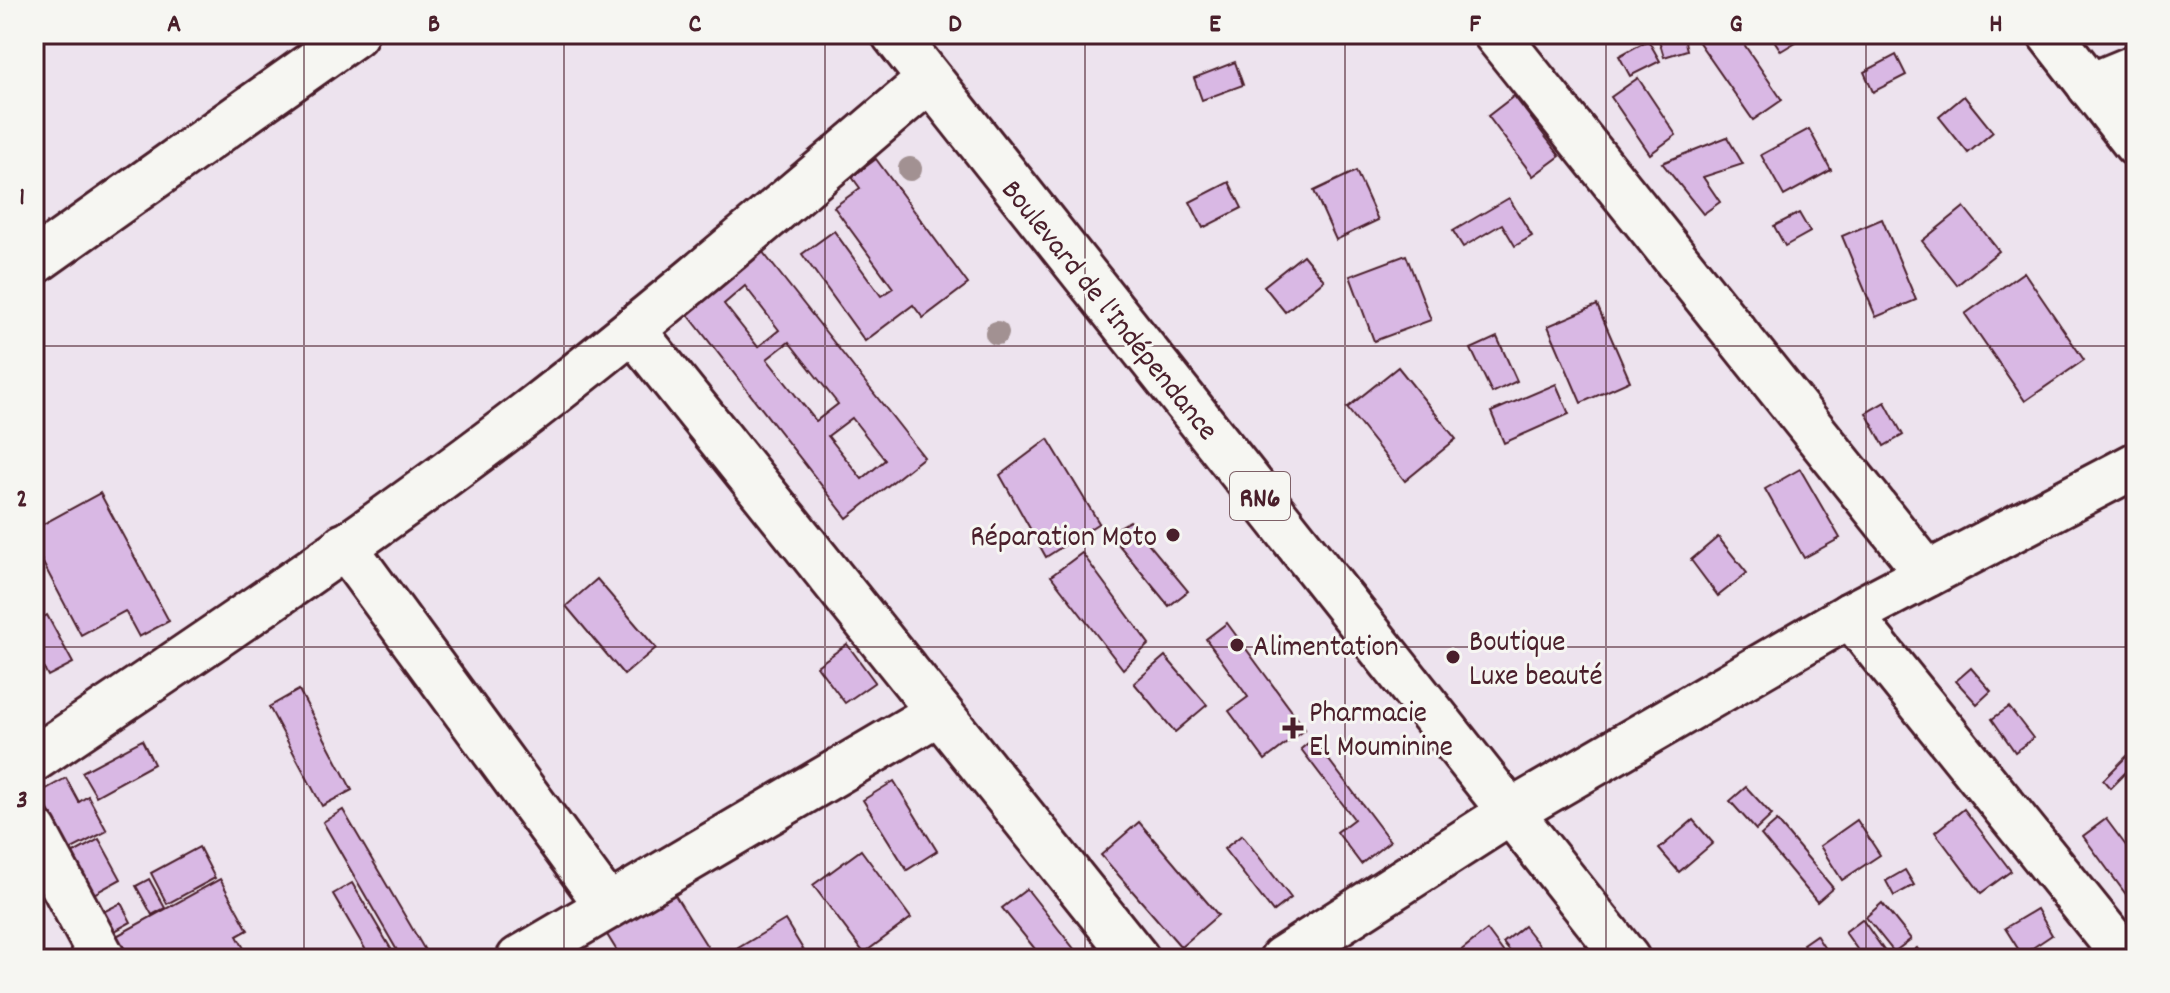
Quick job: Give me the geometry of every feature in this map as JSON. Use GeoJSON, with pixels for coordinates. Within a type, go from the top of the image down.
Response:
{"type":"FeatureCollection","features":[{"type":"Feature","properties":{"kind":"main road"},"geometry":{"type":"LineString","coordinates":[[34,262],[355,34]]}},
{"type":"Feature","properties":{"kind":"main road","name":"Boulevard de l'Indépendance"},"geometry":{"type":"LineString","coordinates":[[894,34],[1627,959]]}},
{"type":"Feature","properties":{"kind":"main road"},"geometry":{"type":"LineString","coordinates":[[1496,34],[1928,574]]}},
{"type":"Feature","properties":{"kind":"main road"},"geometry":{"type":"LineString","coordinates":[[2050,34],[2136,144]]}},
{"type":"Feature","properties":{"kind":"main road"},"geometry":{"type":"LineString","coordinates":[[2090,86],[2136,67]]}},
{"type":"Feature","properties":{"kind":"main road"},"geometry":{"type":"LineString","coordinates":[[34,759],[265,604],[527,413],[633,330],[929,80]]}},
{"type":"Feature","properties":{"kind":"main road"},"geometry":{"type":"LineString","coordinates":[[633,330],[1137,959]]}},
{"type":"Feature","properties":{"kind":"main road"},"geometry":{"type":"LineString","coordinates":[[1282,959],[1511,812],[1850,615],[2136,465]]}},
{"type":"Feature","properties":{"kind":"main road"},"geometry":{"type":"LineString","coordinates":[[344,546],[608,906]]}},
{"type":"Feature","properties":{"kind":"main road"},"geometry":{"type":"LineString","coordinates":[[1850,615],[2119,950]]}},
{"type":"Feature","properties":{"kind":"main road"},"geometry":{"type":"LineString","coordinates":[[519,959],[939,712]]}},
{"type":"Feature","properties":{"kind":"main road"},"geometry":{"type":"LineString","coordinates":[[34,831],[103,959]]}},
{"type":"Feature","properties":{"kind":"building"},"geometry":{"type":"Polygon","coordinates":[[[1683,34],[1687,50],[1664,57],[1659,40],[1683,34]]]}},
{"type":"Feature","properties":{"kind":"building"},"geometry":{"type":"Polygon","coordinates":[[[1708,34],[1737,34],[1782,100],[1753,120],[1698,41],[1708,34]]]}},
{"type":"Feature","properties":{"kind":"building"},"geometry":{"type":"Polygon","coordinates":[[[1770,34],[1809,34],[1781,51],[1770,34]]]}},
{"type":"Feature","properties":{"kind":"building"},"geometry":{"type":"Polygon","coordinates":[[[1648,40],[1660,61],[1630,76],[1619,56],[1648,40]]]}},
{"type":"Feature","properties":{"kind":"building"},"geometry":{"type":"Polygon","coordinates":[[[1896,55],[1906,75],[1873,92],[1864,72],[1896,55]]]}},
{"type":"Feature","properties":{"kind":"building"},"geometry":{"type":"Polygon","coordinates":[[[1235,62],[1243,85],[1202,100],[1194,78],[1235,62]]]}},
{"type":"Feature","properties":{"kind":"building"},"geometry":{"type":"Polygon","coordinates":[[[1638,78],[1676,135],[1650,154],[1611,97],[1638,78]]]}},
{"type":"Feature","properties":{"kind":"building"},"geometry":{"type":"Polygon","coordinates":[[[1514,96],[1560,156],[1533,176],[1488,116],[1514,96]]]}},
{"type":"Feature","properties":{"kind":"building"},"geometry":{"type":"Polygon","coordinates":[[[1964,96],[1993,132],[1968,153],[1939,117],[1964,96]]]}},
{"type":"Feature","properties":{"kind":"building"},"geometry":{"type":"Polygon","coordinates":[[[1809,129],[1831,170],[1784,196],[1761,155],[1809,129]]]}},
{"type":"Feature","properties":{"kind":"building"},"geometry":{"type":"Polygon","coordinates":[[[1727,137],[1743,164],[1703,177],[1720,202],[1703,214],[1662,163],[1727,137]]]}},
{"type":"Feature","properties":{"kind":"building"},"geometry":{"type":"Polygon","coordinates":[[[876,159],[968,284],[923,318],[913,305],[865,341],[802,254],[834,231],[881,296],[893,288],[834,207],[860,188],[852,177],[876,159]]]}},
{"type":"Feature","properties":{"kind":"building"},"geometry":{"type":"Polygon","coordinates":[[[1356,171],[1378,220],[1336,240],[1314,191],[1356,171]]]}},
{"type":"Feature","properties":{"kind":"building"},"geometry":{"type":"Polygon","coordinates":[[[1229,182],[1242,208],[1203,228],[1190,202],[1229,182]]]}},
{"type":"Feature","properties":{"kind":"building"},"geometry":{"type":"Polygon","coordinates":[[[1509,198],[1532,236],[1515,246],[1502,224],[1463,247],[1453,231],[1509,198]]]}},
{"type":"Feature","properties":{"kind":"building"},"geometry":{"type":"Polygon","coordinates":[[[1964,207],[1999,251],[1957,285],[1922,241],[1964,207]]]}},
{"type":"Feature","properties":{"kind":"building"},"geometry":{"type":"Polygon","coordinates":[[[1799,213],[1810,232],[1785,246],[1774,226],[1799,213]]]}},
{"type":"Feature","properties":{"kind":"building"},"geometry":{"type":"Polygon","coordinates":[[[1882,219],[1916,300],[1876,317],[1842,236],[1882,219]]]}},
{"type":"Feature","properties":{"kind":"building"},"geometry":{"type":"Polygon","coordinates":[[[762,251],[924,457],[847,518],[686,312],[762,251]],[[745,286],[724,304],[758,347],[779,330],[745,286]],[[789,342],[767,359],[816,421],[838,404],[789,342]],[[852,418],[828,436],[862,479],[885,460],[852,418]]]}},
{"type":"Feature","properties":{"kind":"building"},"geometry":{"type":"Polygon","coordinates":[[[1303,255],[1324,280],[1285,312],[1264,286],[1303,255]]]}},
{"type":"Feature","properties":{"kind":"building"},"geometry":{"type":"Polygon","coordinates":[[[1406,255],[1431,320],[1374,341],[1350,276],[1406,255]]]}},
{"type":"Feature","properties":{"kind":"building"},"geometry":{"type":"Polygon","coordinates":[[[2024,272],[2084,360],[2025,401],[1965,314],[2024,272]]]}},
{"type":"Feature","properties":{"kind":"building"},"geometry":{"type":"Polygon","coordinates":[[[1597,305],[1630,381],[1581,403],[1548,326],[1597,305]]]}},
{"type":"Feature","properties":{"kind":"building"},"geometry":{"type":"Polygon","coordinates":[[[1497,337],[1517,381],[1492,393],[1471,349],[1497,337]]]}},
{"type":"Feature","properties":{"kind":"building"},"geometry":{"type":"Polygon","coordinates":[[[1398,367],[1456,439],[1405,481],[1347,408],[1398,367]]]}},
{"type":"Feature","properties":{"kind":"building"},"geometry":{"type":"Polygon","coordinates":[[[1556,384],[1569,414],[1504,443],[1491,412],[1556,384]]]}},
{"type":"Feature","properties":{"kind":"building"},"geometry":{"type":"Polygon","coordinates":[[[1885,402],[1903,435],[1884,446],[1866,413],[1885,402]]]}},
{"type":"Feature","properties":{"kind":"building"},"geometry":{"type":"Polygon","coordinates":[[[1048,439],[1099,523],[1046,557],[1000,475],[1048,439]]]}},
{"type":"Feature","properties":{"kind":"building"},"geometry":{"type":"Polygon","coordinates":[[[1800,469],[1840,538],[1804,558],[1765,489],[1800,469]]]}},
{"type":"Feature","properties":{"kind":"building"},"geometry":{"type":"Polygon","coordinates":[[[100,493],[169,621],[139,637],[125,611],[81,635],[34,546],[34,529],[100,493]]]}},
{"type":"Feature","properties":{"kind":"building"},"geometry":{"type":"Polygon","coordinates":[[[1130,521],[1188,591],[1169,606],[1109,533],[1130,521]]]}},
{"type":"Feature","properties":{"kind":"building"},"geometry":{"type":"Polygon","coordinates":[[[1718,537],[1747,573],[1718,596],[1691,560],[1718,537]]]}},
{"type":"Feature","properties":{"kind":"building"},"geometry":{"type":"Polygon","coordinates":[[[1082,553],[1149,644],[1123,669],[1051,576],[1082,553]]]}},
{"type":"Feature","properties":{"kind":"building"},"geometry":{"type":"Polygon","coordinates":[[[597,579],[656,648],[624,675],[566,606],[597,579]]]}},
{"type":"Feature","properties":{"kind":"building"},"geometry":{"type":"Polygon","coordinates":[[[47,615],[73,663],[48,676],[34,649],[34,622],[47,615]]]}},
{"type":"Feature","properties":{"kind":"building"},"geometry":{"type":"Polygon","coordinates":[[[1227,623],[1305,729],[1265,760],[1229,711],[1248,697],[1206,639],[1227,623]]]}},
{"type":"Feature","properties":{"kind":"building"},"geometry":{"type":"Polygon","coordinates":[[[847,644],[875,682],[845,703],[817,666],[847,644]]]}},
{"type":"Feature","properties":{"kind":"building"},"geometry":{"type":"Polygon","coordinates":[[[1165,656],[1207,705],[1175,732],[1134,683],[1165,656]]]}},
{"type":"Feature","properties":{"kind":"building"},"geometry":{"type":"Polygon","coordinates":[[[1971,668],[1991,691],[1977,704],[1956,681],[1971,668]]]}},
{"type":"Feature","properties":{"kind":"building"},"geometry":{"type":"Polygon","coordinates":[[[299,690],[352,790],[322,806],[269,707],[299,690]]]}},
{"type":"Feature","properties":{"kind":"building"},"geometry":{"type":"Polygon","coordinates":[[[2009,707],[2033,738],[2015,752],[1992,719],[2009,707]]]}},
{"type":"Feature","properties":{"kind":"building"},"geometry":{"type":"Polygon","coordinates":[[[1313,739],[1390,841],[1361,864],[1337,832],[1354,819],[1301,749],[1313,739]]]}},
{"type":"Feature","properties":{"kind":"building"},"geometry":{"type":"Polygon","coordinates":[[[142,740],[154,764],[96,796],[82,772],[142,740]]]}},
{"type":"Feature","properties":{"kind":"building"},"geometry":{"type":"Polygon","coordinates":[[[2136,747],[2136,762],[2110,788],[2103,780],[2136,747]]]}},
{"type":"Feature","properties":{"kind":"building"},"geometry":{"type":"Polygon","coordinates":[[[66,778],[79,802],[88,796],[107,831],[70,850],[39,793],[66,778]]]}},
{"type":"Feature","properties":{"kind":"building"},"geometry":{"type":"Polygon","coordinates":[[[894,781],[937,851],[907,870],[863,800],[894,781]]]}},
{"type":"Feature","properties":{"kind":"building"},"geometry":{"type":"Polygon","coordinates":[[[1746,787],[1772,815],[1756,830],[1730,801],[1746,787]]]}},
{"type":"Feature","properties":{"kind":"building"},"geometry":{"type":"Polygon","coordinates":[[[1964,809],[2011,871],[1981,893],[1935,832],[1964,809]]]}},
{"type":"Feature","properties":{"kind":"building"},"geometry":{"type":"Polygon","coordinates":[[[343,810],[426,952],[413,959],[402,959],[323,822],[343,810]]]}},
{"type":"Feature","properties":{"kind":"building"},"geometry":{"type":"Polygon","coordinates":[[[2106,819],[2136,859],[2136,908],[2083,836],[2106,819]]]}},
{"type":"Feature","properties":{"kind":"building"},"geometry":{"type":"Polygon","coordinates":[[[1693,820],[1713,843],[1679,872],[1659,849],[1693,820]]]}},
{"type":"Feature","properties":{"kind":"building"},"geometry":{"type":"Polygon","coordinates":[[[1857,820],[1880,855],[1842,880],[1820,846],[1857,820]]]}},
{"type":"Feature","properties":{"kind":"building"},"geometry":{"type":"Polygon","coordinates":[[[1777,821],[1833,888],[1817,902],[1761,835],[1777,821]]]}},
{"type":"Feature","properties":{"kind":"building"},"geometry":{"type":"Polygon","coordinates":[[[1139,822],[1218,915],[1181,947],[1101,855],[1139,822]]]}},
{"type":"Feature","properties":{"kind":"building"},"geometry":{"type":"Polygon","coordinates":[[[1242,835],[1291,898],[1273,912],[1224,849],[1242,835]]]}},
{"type":"Feature","properties":{"kind":"building"},"geometry":{"type":"Polygon","coordinates":[[[99,839],[121,879],[92,895],[70,855],[99,839]]]}},
{"type":"Feature","properties":{"kind":"building"},"geometry":{"type":"Polygon","coordinates":[[[199,847],[215,878],[167,904],[151,873],[199,847]]]}},
{"type":"Feature","properties":{"kind":"building"},"geometry":{"type":"Polygon","coordinates":[[[861,850],[911,918],[864,953],[813,885],[861,850]]]}},
{"type":"Feature","properties":{"kind":"building"},"geometry":{"type":"Polygon","coordinates":[[[1905,870],[1914,885],[1894,896],[1886,881],[1905,870]]]}},
{"type":"Feature","properties":{"kind":"building"},"geometry":{"type":"Polygon","coordinates":[[[149,879],[165,908],[152,915],[136,886],[149,879]]]}},
{"type":"Feature","properties":{"kind":"building"},"geometry":{"type":"Polygon","coordinates":[[[220,879],[248,930],[237,936],[250,959],[122,959],[111,939],[220,879]]]}},
{"type":"Feature","properties":{"kind":"building"},"geometry":{"type":"Polygon","coordinates":[[[352,883],[397,959],[371,959],[333,894],[352,883]]]}},
{"type":"Feature","properties":{"kind":"building"},"geometry":{"type":"Polygon","coordinates":[[[1027,889],[1082,959],[1043,959],[1002,908],[1027,889]]]}},
{"type":"Feature","properties":{"kind":"building"},"geometry":{"type":"Polygon","coordinates":[[[673,892],[715,959],[622,959],[606,933],[673,892]]]}},
{"type":"Feature","properties":{"kind":"building"},"geometry":{"type":"Polygon","coordinates":[[[121,903],[131,922],[111,933],[101,913],[121,903]]]}},
{"type":"Feature","properties":{"kind":"building"},"geometry":{"type":"Polygon","coordinates":[[[1882,903],[1911,939],[1894,952],[1866,917],[1882,903]]]}},
{"type":"Feature","properties":{"kind":"building"},"geometry":{"type":"Polygon","coordinates":[[[2037,909],[2052,935],[2022,955],[2005,928],[2037,909]]]}},
{"type":"Feature","properties":{"kind":"building"},"geometry":{"type":"Polygon","coordinates":[[[1862,919],[1890,959],[1864,959],[1845,932],[1862,919]]]}},
{"type":"Feature","properties":{"kind":"building"},"geometry":{"type":"Polygon","coordinates":[[[785,920],[809,959],[720,959],[785,920]]]}},
{"type":"Feature","properties":{"kind":"building"},"geometry":{"type":"Polygon","coordinates":[[[1524,926],[1550,959],[1516,959],[1503,943],[1524,926]]]}},
{"type":"Feature","properties":{"kind":"building"},"geometry":{"type":"Polygon","coordinates":[[[1487,930],[1504,953],[1496,959],[1450,959],[1487,930]]]}},
{"type":"Feature","properties":{"kind":"building"},"geometry":{"type":"Polygon","coordinates":[[[1816,935],[1827,952],[1813,959],[1803,944],[1816,935]]]}},
{"type":"Feature","properties":{"kind":"building"},"geometry":{"type":"Polygon","coordinates":[[[1917,948],[1925,959],[1902,959],[1917,948]]]}},
{"type":"Feature","properties":{"kind":"building"},"geometry":{"type":"Polygon","coordinates":[[[1779,950],[1784,959],[1764,959],[1779,950]]]}},
{"type":"Feature","properties":{"kind":"place","name":"Réparation Moto"},"geometry":{"type":"Point","coordinates":[1173,535]}},
{"type":"Feature","properties":{"kind":"place","name":"Alimentation"},"geometry":{"type":"Point","coordinates":[1237,645]}},
{"type":"Feature","properties":{"kind":"place","name":"Boutique Luxe beauté"},"geometry":{"type":"Point","coordinates":[1453,657]}},
{"type":"Feature","properties":{"kind":"place","name":"Pharmacie El Mouminine"},"geometry":{"type":"Point","coordinates":[1293,728]}}]}
